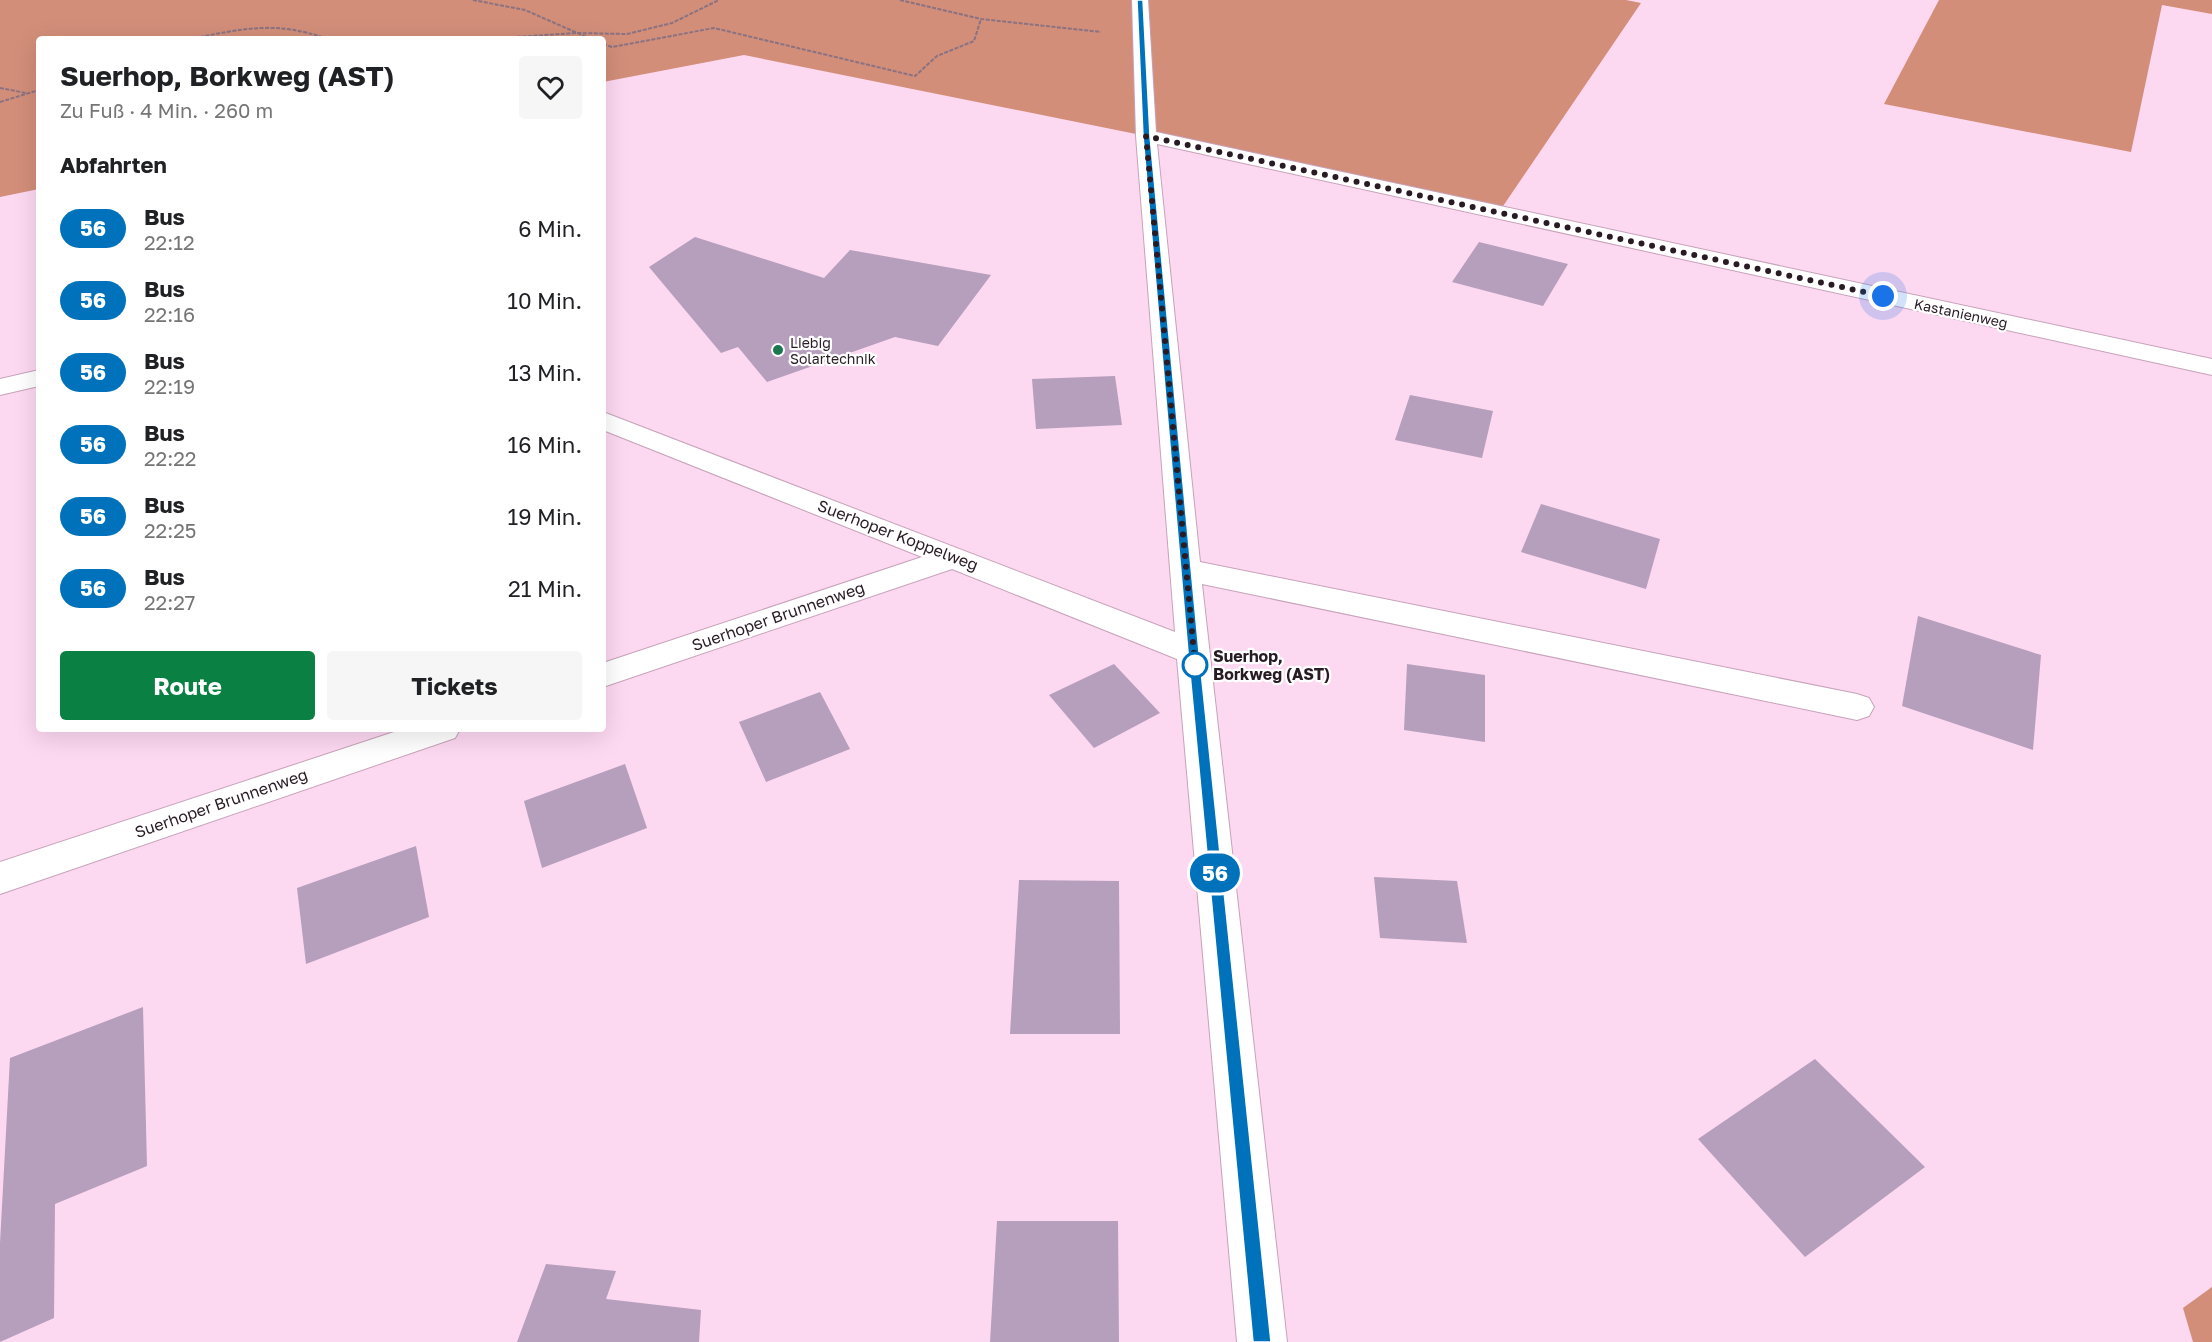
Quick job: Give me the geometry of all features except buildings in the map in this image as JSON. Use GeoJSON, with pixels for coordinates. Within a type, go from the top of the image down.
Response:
{"type":"FeatureCollection","features":[{"type":"Feature","properties":{"kind":"street"},"geometry":{"type":"LineString","coordinates":[[1140,0],[1146,136],[1193,652],[1262,1342]]}},
{"type":"Feature","properties":{"kind":"street","name":"Kastanienweg"},"geometry":{"type":"LineString","coordinates":[[1146,136],[2212,367]]}},
{"type":"Feature","properties":{"kind":"street"},"geometry":{"type":"LineString","coordinates":[[0,387],[36,379]]}},
{"type":"Feature","properties":{"kind":"street","name":"Suerhoper Koppelweg"},"geometry":{"type":"LineString","coordinates":[[606,421],[1193,652]]}},
{"type":"Feature","properties":{"kind":"street","name":"Suerhoper Brunnenweg"},"geometry":{"type":"LineString","coordinates":[[606,674],[954,557]]}},
{"type":"Feature","properties":{"kind":"street"},"geometry":{"type":"LineString","coordinates":[[1186,570],[1857,707]]}},
{"type":"Feature","properties":{"kind":"street","name":"Suerhoper Brunnenweg"},"geometry":{"type":"LineString","coordinates":[[0,878],[434,732]]}},
{"type":"Feature","properties":{"kind":"path"},"geometry":{"type":"LineString","coordinates":[[473,0],[525,10],[584,36]]}},
{"type":"Feature","properties":{"kind":"path"},"geometry":{"type":"LineString","coordinates":[[530,36],[576,33],[627,34],[672,23],[718,0]]}},
{"type":"Feature","properties":{"kind":"path"},"geometry":{"type":"LineString","coordinates":[[900,0],[981,19],[1142,37]]}},
{"type":"Feature","properties":{"kind":"path"},"geometry":{"type":"LineString","coordinates":[[606,45],[612,47],[714,28],[915,76],[937,56],[974,41],[981,19]]}},
{"type":"Feature","properties":{"kind":"path"},"geometry":{"type":"LineString","coordinates":[[205,36],[254,27],[299,29],[319,36]]}},
{"type":"Feature","properties":{"kind":"path"},"geometry":{"type":"LineString","coordinates":[[0,88],[28,93]]}},
{"type":"Feature","properties":{"kind":"path"},"geometry":{"type":"LineString","coordinates":[[0,102],[36,91]]}},
{"type":"Feature","properties":{"kind":"shaded area"},"geometry":{"type":"Polygon","coordinates":[[[0,0],[1626,0],[1641,3],[1499,212],[1146,136],[744,55],[606,81],[606,36],[36,36],[36,190],[0,197],[0,0]]]}},
{"type":"Feature","properties":{"kind":"shaded area"},"geometry":{"type":"Polygon","coordinates":[[[1939,0],[2212,0],[2212,14],[2162,5],[2131,152],[1884,104],[1939,0]]]}},
{"type":"Feature","properties":{"kind":"shaded area"},"geometry":{"type":"Polygon","coordinates":[[[2212,1287],[2212,1342],[2193,1342],[2183,1308],[2212,1287]]]}},
{"type":"Feature","properties":{"kind":"bus line","name":"56"},"geometry":{"type":"LineString","coordinates":[[1140,0],[1146,136],[1193,652],[1262,1342]]}},
{"type":"Feature","properties":{"kind":"place","name":"Liebig Solartechnik"},"geometry":{"type":"Point","coordinates":[778,350]}},
{"type":"Feature","properties":{"kind":"place","name":"Suerhop, Borkweg (AST)"},"geometry":{"type":"Point","coordinates":[1195,665]}},
{"type":"Feature","properties":{"kind":"route"},"geometry":{"type":"LineString","coordinates":[[1195,665],[1196,675],[1146,136],[1883,296]]}}]}
